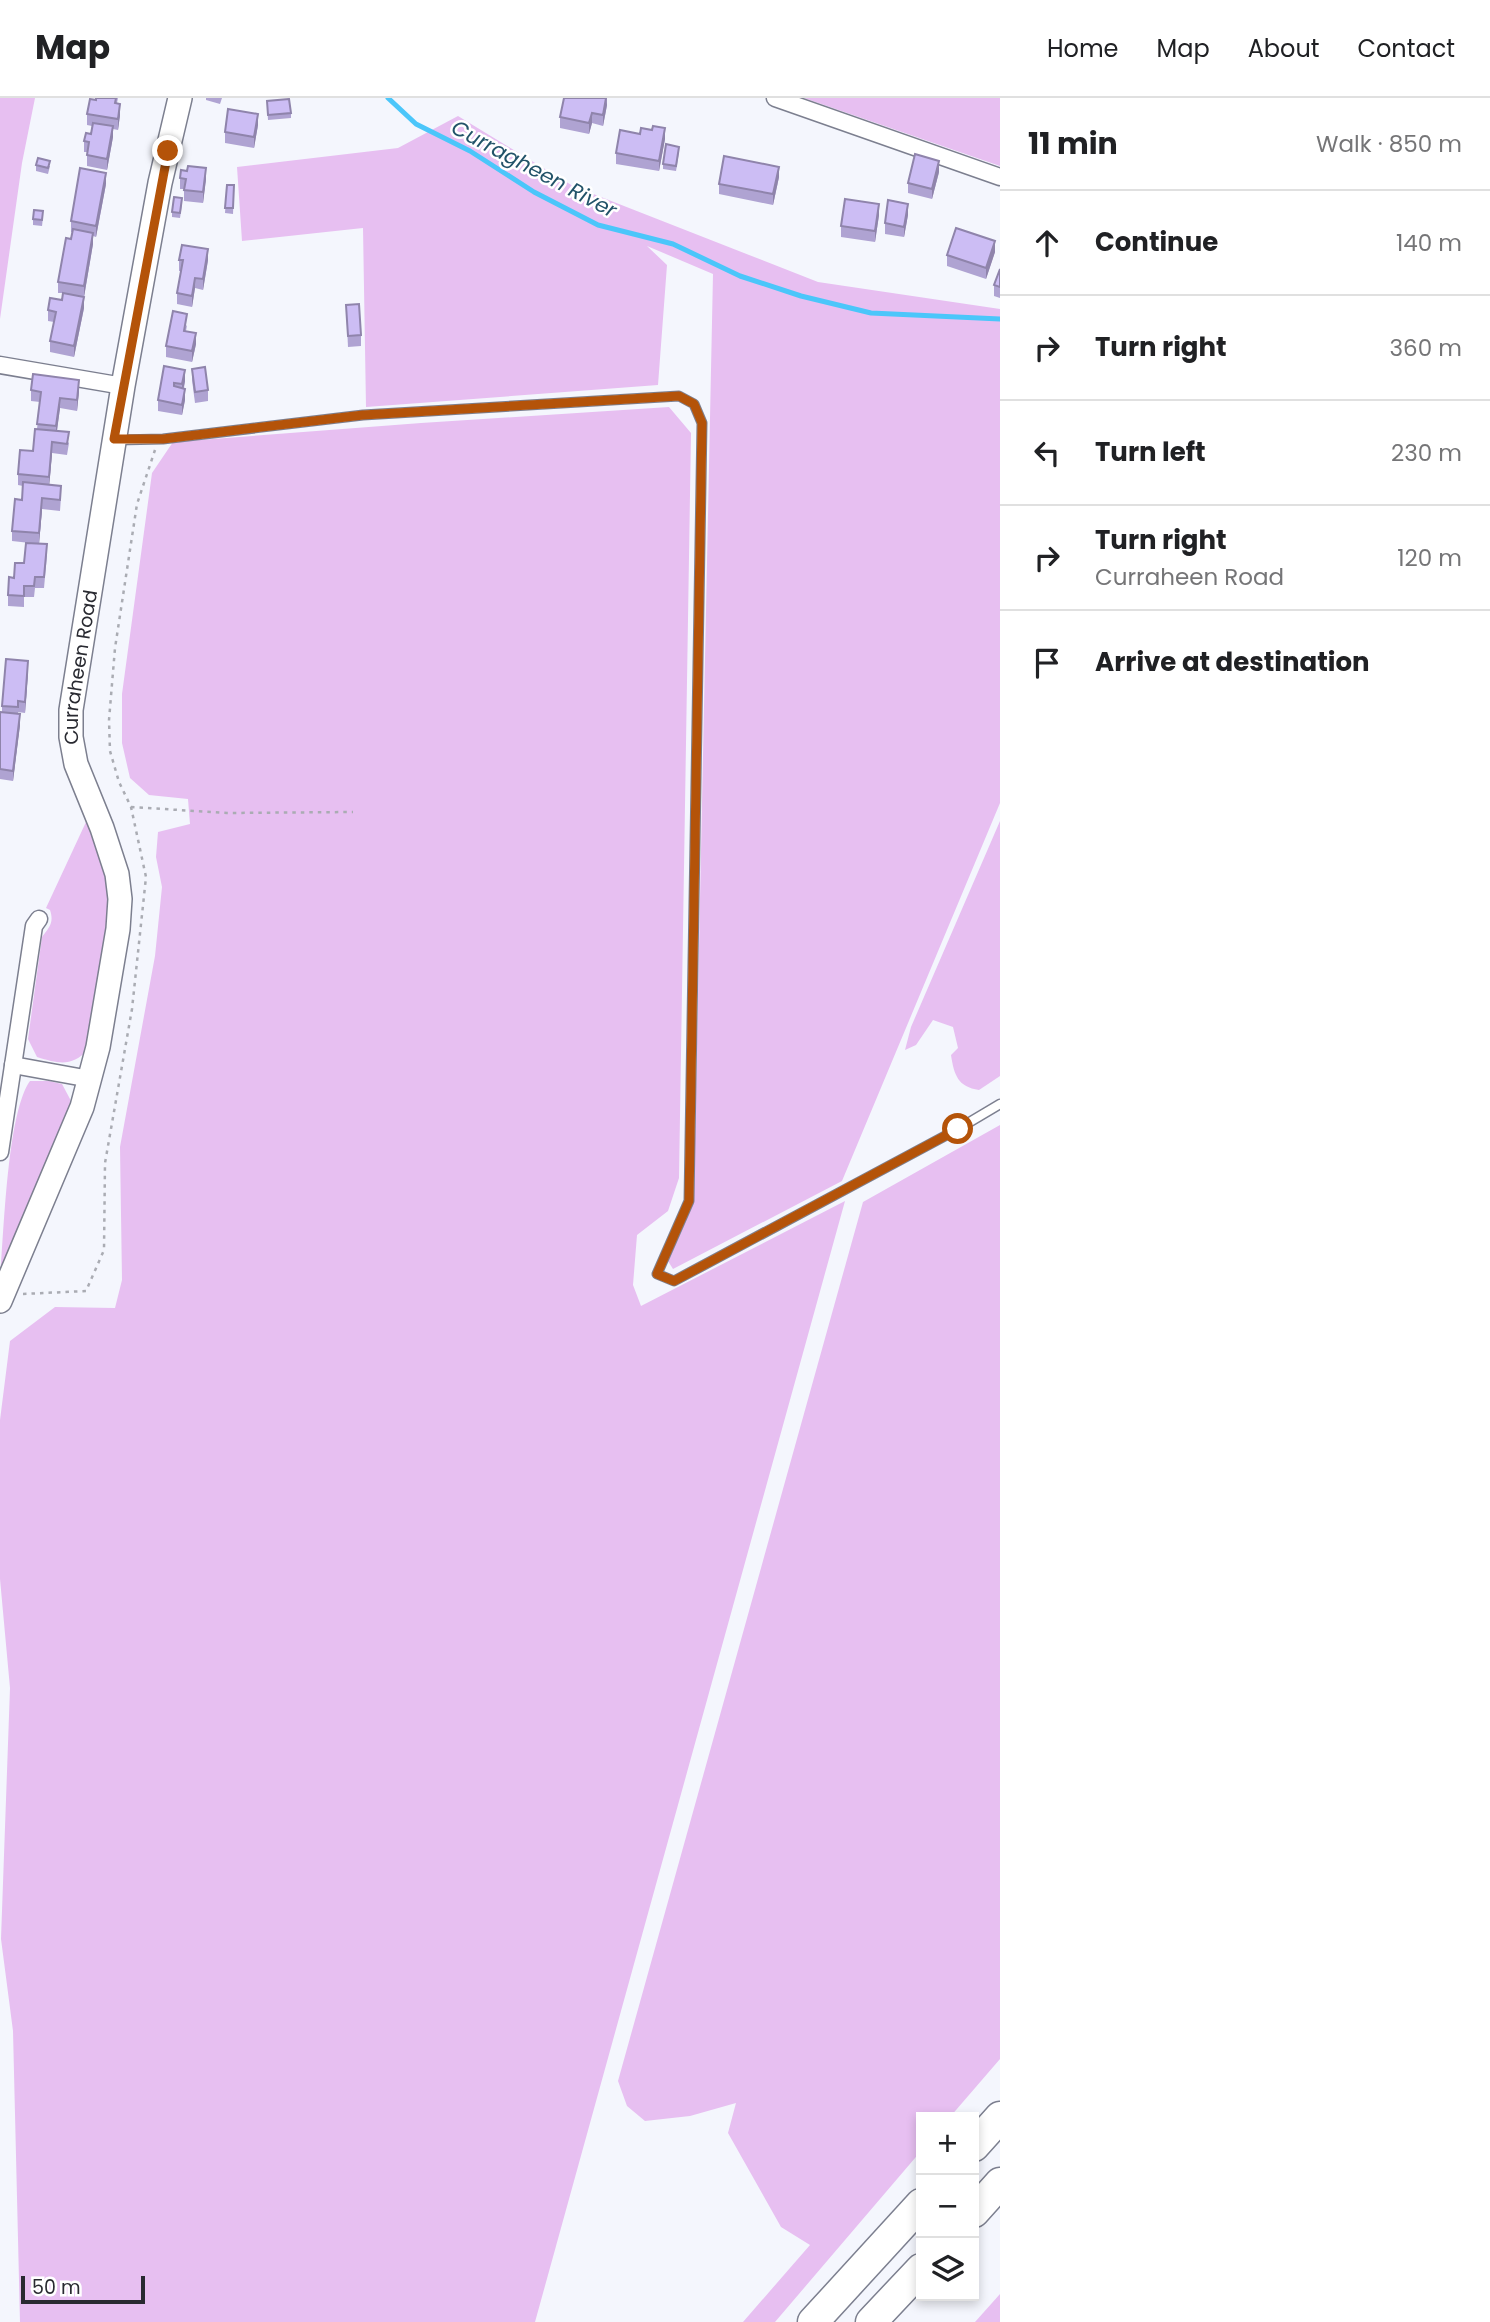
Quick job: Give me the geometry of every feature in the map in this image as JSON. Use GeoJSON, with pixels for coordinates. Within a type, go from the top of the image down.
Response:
{"type":"FeatureCollection","features":[{"type":"Feature","properties":{"kind":"highway"},"geometry":{"type":"LineString","coordinates":[[979,2141],[1000,2118]]}},
{"type":"Feature","properties":{"kind":"highway"},"geometry":{"type":"LineString","coordinates":[[979,2206],[1000,2183]]}},
{"type":"Feature","properties":{"kind":"highway"},"geometry":{"type":"LineString","coordinates":[[813,2322],[916,2209]]}},
{"type":"Feature","properties":{"kind":"highway"},"geometry":{"type":"LineString","coordinates":[[871,2322],[916,2274]]}},
{"type":"Feature","properties":{"kind":"street","name":"Curraheen Road"},"geometry":{"type":"LineString","coordinates":[[0,1301],[69,1140],[90,1079],[108,1001],[120,899],[117,874],[76,764],[71,737],[71,710],[123,386],[160,183],[180,98]]}},
{"type":"Feature","properties":{"kind":"street"},"geometry":{"type":"LineString","coordinates":[[775,98],[1000,177]]}},
{"type":"Feature","properties":{"kind":"street"},"geometry":{"type":"LineString","coordinates":[[0,365],[123,386]]}},
{"type":"Feature","properties":{"kind":"street"},"geometry":{"type":"LineString","coordinates":[[0,1152],[34,926],[40,919]]}},
{"type":"Feature","properties":{"kind":"street"},"geometry":{"type":"LineString","coordinates":[[13,1065],[90,1079]]}},
{"type":"Feature","properties":{"kind":"lane"},"geometry":{"type":"LineString","coordinates":[[114,439],[163,439],[363,415],[638,398],[679,396],[694,404],[702,423],[689,1201],[657,1274],[674,1281],[1000,1104]]}},
{"type":"Feature","properties":{"kind":"path"},"geometry":{"type":"LineString","coordinates":[[131,807],[228,813],[353,812]]}},
{"type":"Feature","properties":{"kind":"shaded area"},"geometry":{"type":"Polygon","coordinates":[[[0,98],[35,98],[22,163],[0,319],[0,98]]]}},
{"type":"Feature","properties":{"kind":"shaded area"},"geometry":{"type":"Polygon","coordinates":[[[804,98],[1000,98],[1000,166],[804,98]]]}},
{"type":"Feature","properties":{"kind":"shaded area"},"geometry":{"type":"Polygon","coordinates":[[[458,116],[573,186],[818,282],[1000,309],[1000,803],[842,1181],[673,1269],[668,1261],[692,1205],[694,1187],[713,274],[647,246],[667,265],[658,385],[366,407],[363,228],[242,241],[237,167],[398,148],[458,116]]]}},
{"type":"Feature","properties":{"kind":"shaded area"},"geometry":{"type":"Polygon","coordinates":[[[669,407],[691,433],[679,1178],[668,1211],[637,1235],[633,1285],[641,1306],[845,1201],[535,2322],[20,2322],[13,2031],[1,1939],[10,1688],[0,1579],[0,1420],[10,1341],[55,1307],[115,1308],[122,1280],[120,1147],[155,956],[162,887],[156,857],[158,832],[190,824],[188,799],[149,795],[130,778],[122,743],[122,694],[152,473],[173,442],[669,407]]]}},
{"type":"Feature","properties":{"kind":"shaded area"},"geometry":{"type":"Polygon","coordinates":[[[1000,821],[1000,1076],[979,1090],[966,1086],[958,1079],[951,1055],[958,1048],[953,1027],[933,1020],[916,1045],[905,1050],[911,1027],[1000,821]]]}},
{"type":"Feature","properties":{"kind":"shaded area"},"geometry":{"type":"Polygon","coordinates":[[[86,822],[96,831],[109,878],[112,915],[89,1049],[77,1059],[59,1062],[37,1057],[28,1039],[42,937],[51,921],[50,910],[46,908],[86,822]]]}},
{"type":"Feature","properties":{"kind":"shaded area"},"geometry":{"type":"Polygon","coordinates":[[[30,1081],[62,1084],[73,1109],[0,1279],[11,1146],[22,1097],[30,1081]]]}},
{"type":"Feature","properties":{"kind":"shaded area"},"geometry":{"type":"Polygon","coordinates":[[[1000,1125],[1000,2059],[954,2112],[916,2112],[916,2157],[775,2322],[743,2322],[810,2245],[781,2227],[728,2133],[736,2103],[690,2116],[645,2121],[627,2106],[618,2081],[863,1202],[1000,1125]]]}},
{"type":"Feature","properties":{"kind":"shaded area"},"geometry":{"type":"Polygon","coordinates":[[[1000,2294],[1000,2322],[975,2322],[1000,2294]]]}},
{"type":"Feature","properties":{"kind":"building"},"geometry":{"type":"Polygon","coordinates":[[[116,98],[115,103],[120,104],[118,119],[87,114],[90,99],[116,98]]]}},
{"type":"Feature","properties":{"kind":"building"},"geometry":{"type":"Polygon","coordinates":[[[564,98],[606,98],[603,115],[592,113],[589,123],[560,117],[564,98]]]}},
{"type":"Feature","properties":{"kind":"building"},"geometry":{"type":"Polygon","coordinates":[[[289,99],[291,113],[268,115],[267,101],[289,99]]]}},
{"type":"Feature","properties":{"kind":"building"},"geometry":{"type":"Polygon","coordinates":[[[228,109],[258,114],[254,137],[225,132],[228,109]]]}},
{"type":"Feature","properties":{"kind":"building"},"geometry":{"type":"Polygon","coordinates":[[[93,123],[113,126],[107,159],[87,155],[89,142],[84,141],[86,133],[91,134],[93,123]]]}},
{"type":"Feature","properties":{"kind":"building"},"geometry":{"type":"Polygon","coordinates":[[[653,126],[665,128],[659,161],[616,153],[620,130],[640,134],[641,128],[652,130],[653,126]]]}},
{"type":"Feature","properties":{"kind":"building"},"geometry":{"type":"Polygon","coordinates":[[[666,144],[679,147],[676,166],[663,164],[666,144]]]}},
{"type":"Feature","properties":{"kind":"building"},"geometry":{"type":"Polygon","coordinates":[[[915,154],[939,161],[932,189],[908,183],[915,154]]]}},
{"type":"Feature","properties":{"kind":"building"},"geometry":{"type":"Polygon","coordinates":[[[724,156],[779,167],[773,194],[719,184],[724,156]]]}},
{"type":"Feature","properties":{"kind":"building"},"geometry":{"type":"Polygon","coordinates":[[[38,158],[50,161],[48,168],[36,165],[38,158]]]}},
{"type":"Feature","properties":{"kind":"building"},"geometry":{"type":"Polygon","coordinates":[[[188,166],[206,168],[203,192],[184,190],[186,179],[180,178],[181,170],[187,171],[188,166]]]}},
{"type":"Feature","properties":{"kind":"building"},"geometry":{"type":"Polygon","coordinates":[[[80,168],[106,173],[96,226],[71,221],[80,168]]]}},
{"type":"Feature","properties":{"kind":"building"},"geometry":{"type":"Polygon","coordinates":[[[227,185],[234,185],[233,208],[225,208],[227,185]]]}},
{"type":"Feature","properties":{"kind":"building"},"geometry":{"type":"Polygon","coordinates":[[[174,197],[182,198],[180,213],[172,212],[174,197]]]}},
{"type":"Feature","properties":{"kind":"building"},"geometry":{"type":"Polygon","coordinates":[[[845,199],[879,204],[875,231],[841,226],[845,199]]]}},
{"type":"Feature","properties":{"kind":"building"},"geometry":{"type":"Polygon","coordinates":[[[888,200],[908,204],[904,227],[885,223],[888,200]]]}},
{"type":"Feature","properties":{"kind":"building"},"geometry":{"type":"Polygon","coordinates":[[[34,210],[43,211],[42,220],[33,219],[34,210]]]}},
{"type":"Feature","properties":{"kind":"building"},"geometry":{"type":"Polygon","coordinates":[[[956,228],[995,241],[986,268],[947,255],[956,228]]]}},
{"type":"Feature","properties":{"kind":"building"},"geometry":{"type":"Polygon","coordinates":[[[73,229],[93,233],[84,286],[58,282],[66,238],[71,239],[73,229]]]}},
{"type":"Feature","properties":{"kind":"building"},"geometry":{"type":"Polygon","coordinates":[[[182,245],[208,249],[203,279],[195,278],[192,296],[177,293],[183,260],[179,260],[182,245]]]}},
{"type":"Feature","properties":{"kind":"building"},"geometry":{"type":"Polygon","coordinates":[[[1000,269],[1000,287],[994,285],[1000,269]]]}},
{"type":"Feature","properties":{"kind":"building"},"geometry":{"type":"Polygon","coordinates":[[[63,293],[84,297],[74,346],[50,341],[56,312],[48,310],[50,298],[62,300],[63,293]]]}},
{"type":"Feature","properties":{"kind":"building"},"geometry":{"type":"Polygon","coordinates":[[[359,304],[361,335],[348,336],[346,305],[359,304]]]}},
{"type":"Feature","properties":{"kind":"building"},"geometry":{"type":"Polygon","coordinates":[[[173,311],[187,314],[184,331],[196,333],[192,351],[166,346],[173,311]]]}},
{"type":"Feature","properties":{"kind":"building"},"geometry":{"type":"Polygon","coordinates":[[[164,366],[185,370],[182,384],[174,383],[174,386],[185,389],[182,405],[158,400],[164,366]]]}},
{"type":"Feature","properties":{"kind":"building"},"geometry":{"type":"Polygon","coordinates":[[[205,367],[208,390],[195,392],[192,369],[205,367]]]}},
{"type":"Feature","properties":{"kind":"building"},"geometry":{"type":"Polygon","coordinates":[[[33,374],[79,380],[77,400],[60,398],[56,426],[37,424],[41,392],[31,390],[33,374]]]}},
{"type":"Feature","properties":{"kind":"building"},"geometry":{"type":"Polygon","coordinates":[[[35,429],[69,432],[67,444],[52,442],[49,477],[18,474],[20,450],[33,451],[35,429]]]}},
{"type":"Feature","properties":{"kind":"building"},"geometry":{"type":"Polygon","coordinates":[[[23,482],[61,486],[60,500],[42,498],[39,533],[12,531],[15,499],[22,500],[23,482]]]}},
{"type":"Feature","properties":{"kind":"building"},"geometry":{"type":"Polygon","coordinates":[[[26,543],[47,544],[44,577],[35,577],[34,586],[24,586],[24,596],[8,595],[9,577],[14,578],[15,563],[24,563],[26,543]]]}},
{"type":"Feature","properties":{"kind":"building"},"geometry":{"type":"Polygon","coordinates":[[[6,659],[28,661],[25,702],[18,701],[18,707],[2,706],[6,659]]]}},
{"type":"Feature","properties":{"kind":"building"},"geometry":{"type":"Polygon","coordinates":[[[0,712],[20,714],[13,771],[0,769],[0,712]]]}},
{"type":"Feature","properties":{"kind":"waterway","name":"Curragheen River"},"geometry":{"type":"LineString","coordinates":[[388,98],[416,124],[470,151],[534,192],[598,225],[673,244],[740,276],[801,296],[871,313],[1000,319]]}},
{"type":"Feature","properties":{"kind":"route"},"geometry":{"type":"LineString","coordinates":[[168,151],[114,439],[163,439],[363,415],[679,396],[694,404],[702,423],[689,1201],[657,1274],[674,1281],[958,1129]]}}]}
